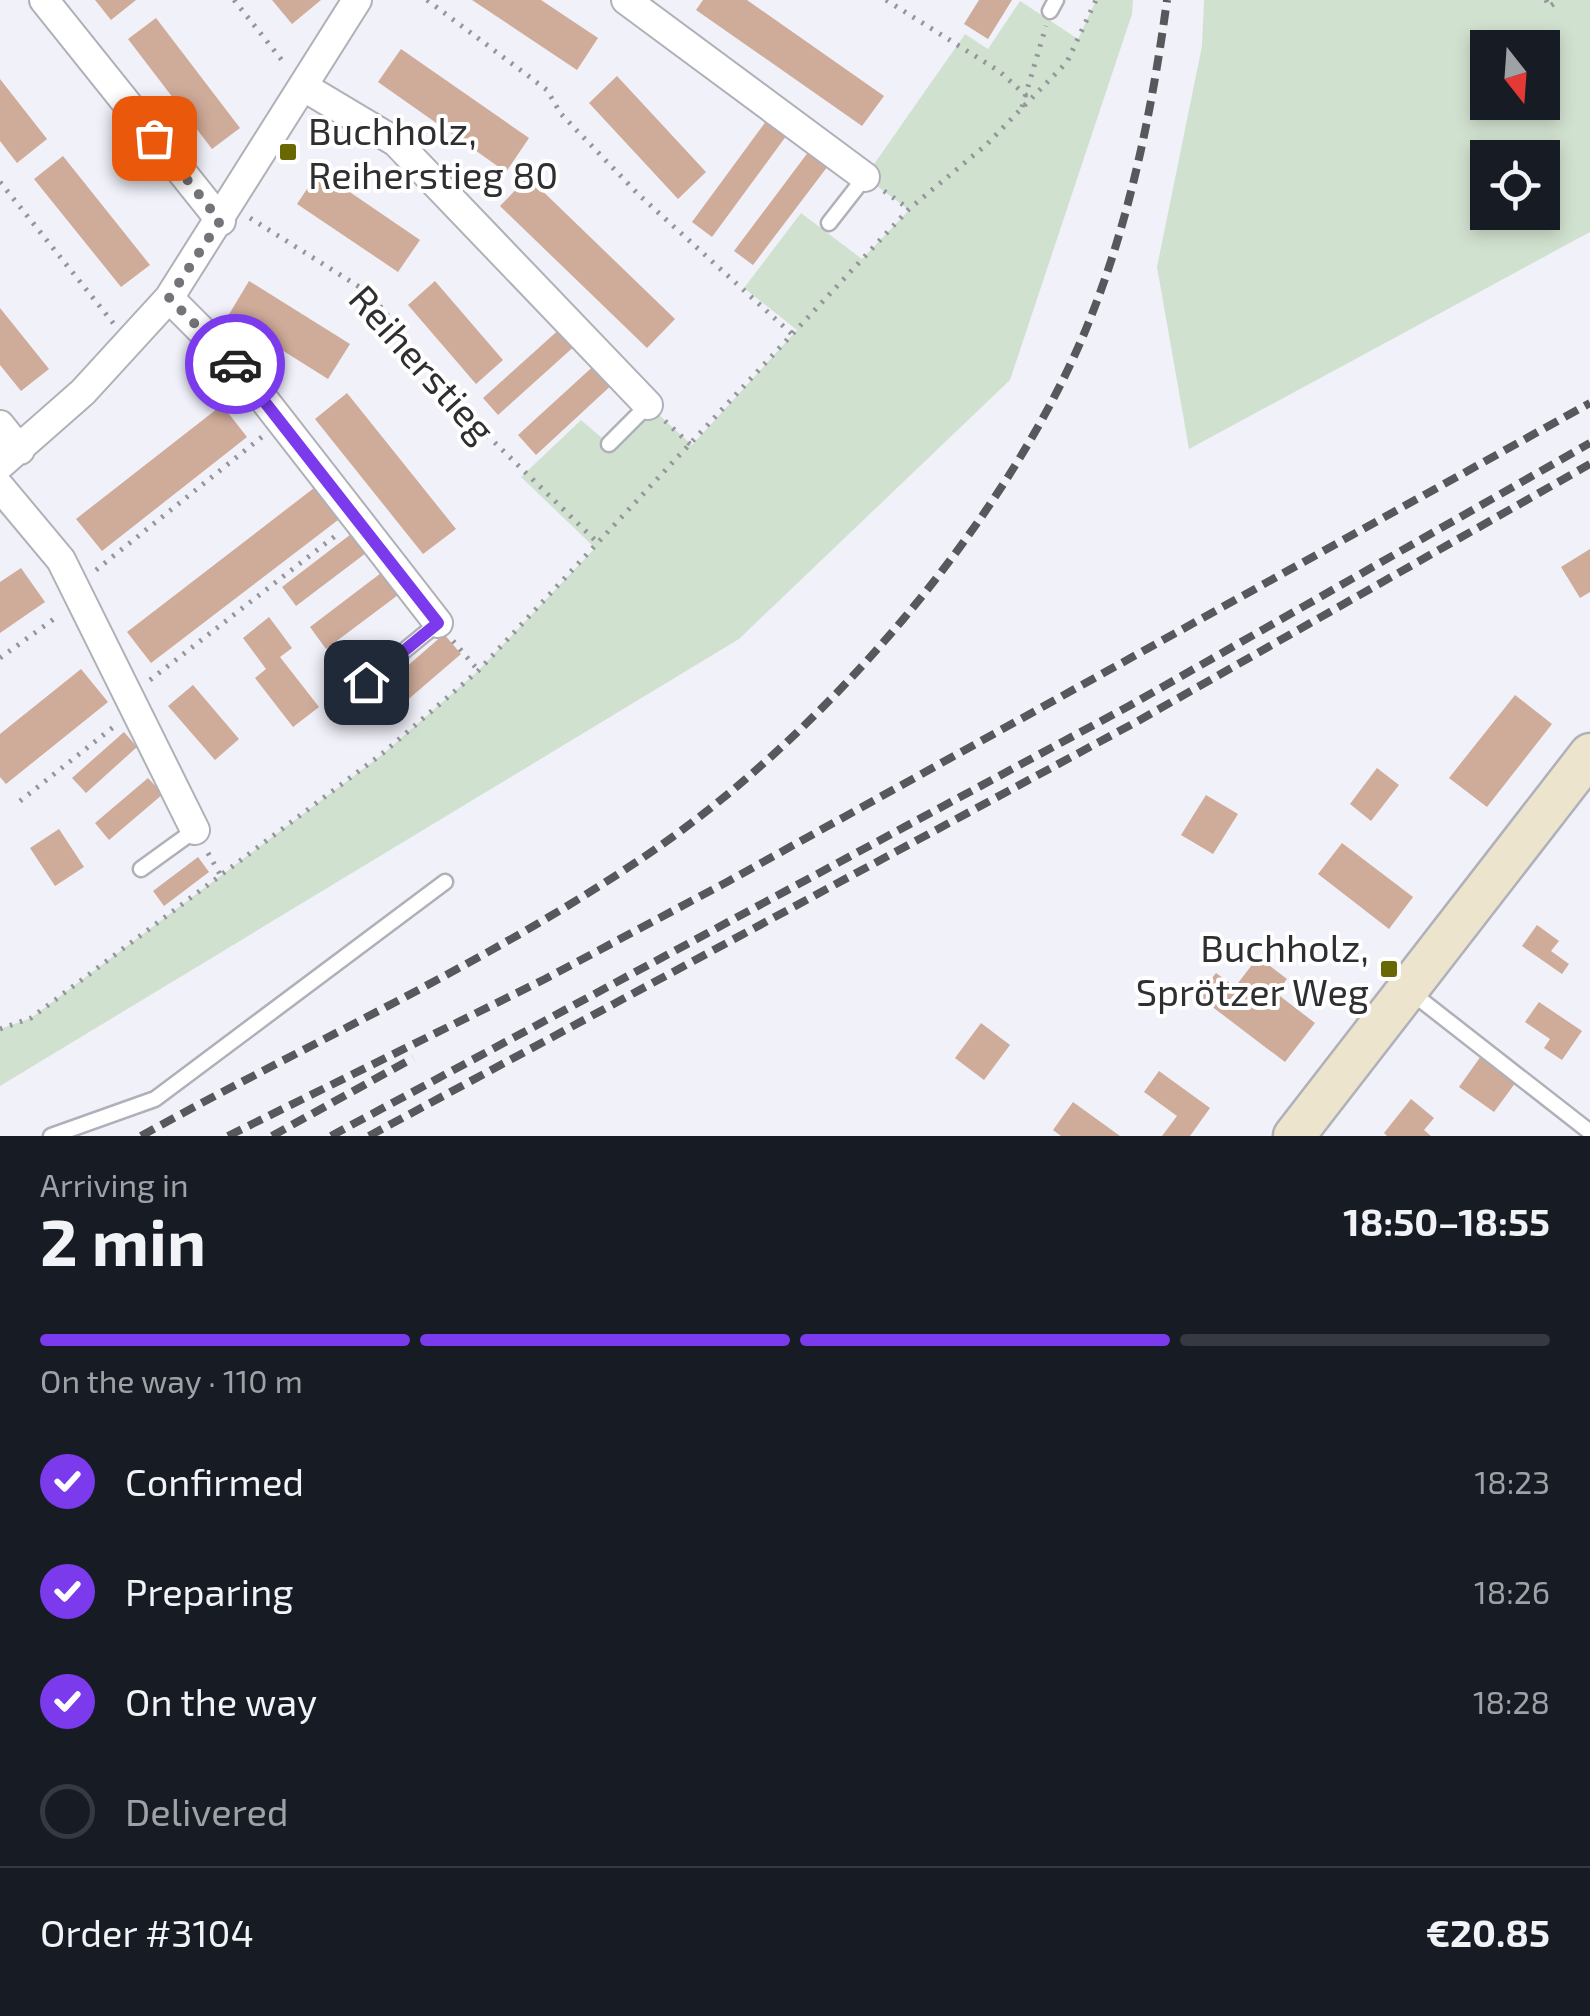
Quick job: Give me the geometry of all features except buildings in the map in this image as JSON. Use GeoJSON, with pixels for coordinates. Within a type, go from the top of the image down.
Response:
{"type":"FeatureCollection","features":[{"type":"Feature","properties":{"kind":"street"},"geometry":{"type":"LineString","coordinates":[[44,0],[225,214]]}},
{"type":"Feature","properties":{"kind":"street"},"geometry":{"type":"LineString","coordinates":[[0,425],[10,458],[169,298],[357,0]]}},
{"type":"Feature","properties":{"kind":"street"},"geometry":{"type":"LineString","coordinates":[[626,0],[865,177]]}},
{"type":"Feature","properties":{"kind":"street"},"geometry":{"type":"LineString","coordinates":[[304,87],[396,142],[648,405]]}},
{"type":"Feature","properties":{"kind":"street"},"geometry":{"type":"LineString","coordinates":[[169,298],[241,370],[438,623]]}},
{"type":"Feature","properties":{"kind":"street"},"geometry":{"type":"LineString","coordinates":[[0,487],[61,560],[194,830]]}},
{"type":"Feature","properties":{"kind":"street"},"geometry":{"type":"LineString","coordinates":[[1294,1136],[1584,773]]}},
{"type":"Feature","properties":{"kind":"lane"},"geometry":{"type":"LineString","coordinates":[[829,223],[865,177]]}},
{"type":"Feature","properties":{"kind":"lane"},"geometry":{"type":"LineString","coordinates":[[609,444],[648,405]]}},
{"type":"Feature","properties":{"kind":"lane"},"geometry":{"type":"LineString","coordinates":[[366,682],[438,623]]}},
{"type":"Feature","properties":{"kind":"lane"},"geometry":{"type":"LineString","coordinates":[[140,870],[194,830]]}},
{"type":"Feature","properties":{"kind":"lane"},"geometry":{"type":"LineString","coordinates":[[51,1136],[155,1098],[445,882]]}},
{"type":"Feature","properties":{"kind":"lane"},"geometry":{"type":"LineString","coordinates":[[1407,990],[1590,1132]]}},
{"type":"Feature","properties":{"kind":"path"},"geometry":{"type":"LineString","coordinates":[[234,0],[304,87]]}},
{"type":"Feature","properties":{"kind":"path"},"geometry":{"type":"LineString","coordinates":[[427,0],[546,90],[561,114],[639,195],[792,335]]}},
{"type":"Feature","properties":{"kind":"path"},"geometry":{"type":"LineString","coordinates":[[886,0],[999,70],[1028,98]]}},
{"type":"Feature","properties":{"kind":"path"},"geometry":{"type":"LineString","coordinates":[[1028,98],[1067,62],[1096,0]]}},
{"type":"Feature","properties":{"kind":"path"},"geometry":{"type":"LineString","coordinates":[[1548,3],[1558,0]]}},
{"type":"Feature","properties":{"kind":"path"},"geometry":{"type":"LineString","coordinates":[[0,1029],[31,1018],[221,876],[383,754],[478,670],[692,446],[909,209],[1022,110],[1053,5]]}},
{"type":"Feature","properties":{"kind":"path"},"geometry":{"type":"LineString","coordinates":[[0,182],[128,342]]}},
{"type":"Feature","properties":{"kind":"path","name":"Reiherstieg"},"geometry":{"type":"LineString","coordinates":[[225,214],[322,260],[370,293],[486,434],[598,544]]}},
{"type":"Feature","properties":{"kind":"path"},"geometry":{"type":"LineString","coordinates":[[648,405],[692,446]]}},
{"type":"Feature","properties":{"kind":"path"},"geometry":{"type":"LineString","coordinates":[[0,658],[281,422]]}},
{"type":"Feature","properties":{"kind":"path"},"geometry":{"type":"LineString","coordinates":[[20,800],[357,519]]}},
{"type":"Feature","properties":{"kind":"path"},"geometry":{"type":"LineString","coordinates":[[438,623],[478,670]]}},
{"type":"Feature","properties":{"kind":"green space"},"geometry":{"type":"Polygon","coordinates":[[[1096,0],[1133,0],[1132,14],[1010,380],[739,639],[0,1086],[0,1029],[31,1018],[383,754],[478,671],[595,548],[521,477],[581,420],[609,444],[648,405],[692,445],[797,330],[744,288],[801,213],[862,259],[909,210],[865,177],[965,34],[988,49],[1020,1],[1078,39],[1096,0]]]}},
{"type":"Feature","properties":{"kind":"green space"},"geometry":{"type":"Polygon","coordinates":[[[1204,0],[1590,0],[1590,232],[1189,449],[1157,267],[1202,46],[1204,0]]]}},
{"type":"Feature","properties":{"kind":"railway"},"geometry":{"type":"LineString","coordinates":[[141,1136],[468,963],[595,889],[721,799],[785,744],[847,682],[960,547],[1052,402],[1086,329],[1127,208],[1154,84],[1167,0]]}},
{"type":"Feature","properties":{"kind":"railway"},"geometry":{"type":"LineString","coordinates":[[228,1136],[545,979],[727,882],[1590,403]]}},
{"type":"Feature","properties":{"kind":"railway"},"geometry":{"type":"LineString","coordinates":[[331,1136],[1129,706],[1590,443]]}},
{"type":"Feature","properties":{"kind":"railway"},"geometry":{"type":"LineString","coordinates":[[369,1136],[1138,721],[1590,464]]}},
{"type":"Feature","properties":{"kind":"railway"},"geometry":{"type":"LineString","coordinates":[[272,1136],[413,1058]]}},
{"type":"Feature","properties":{"kind":"way so far"},"geometry":{"type":"LineString","coordinates":[[154,138],[220,221],[169,298],[235,364]]}},
{"type":"Feature","properties":{"kind":"place","name":"Buchholz, Reiherstieg 80"},"geometry":{"type":"Point","coordinates":[288,152]}},
{"type":"Feature","properties":{"kind":"place","name":"Buchholz, Sprötzer Weg"},"geometry":{"type":"Point","coordinates":[1389,969]}},
{"type":"Feature","properties":{"kind":"route"},"geometry":{"type":"LineString","coordinates":[[235,364],[438,623],[366,682]]}}]}
